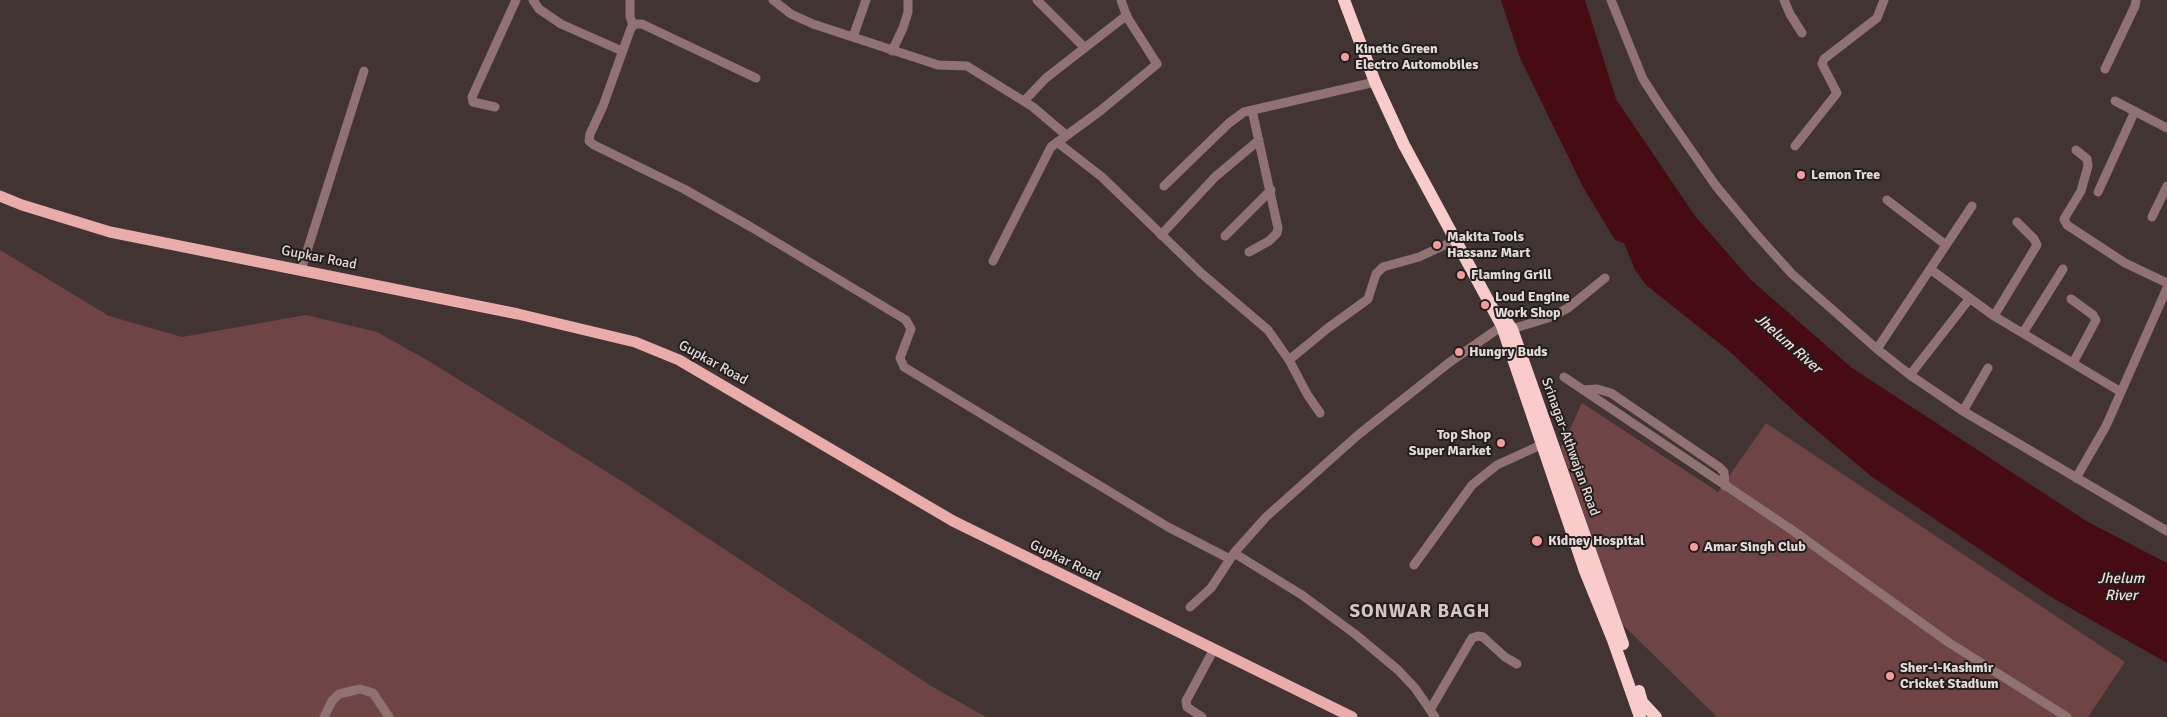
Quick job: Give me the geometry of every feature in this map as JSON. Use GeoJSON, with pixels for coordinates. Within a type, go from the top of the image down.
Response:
{"type":"FeatureCollection","features":[{"type":"Feature","properties":{"kind":"highway","name":"Srinagar-Athwajan Road"},"geometry":{"type":"LineString","coordinates":[[1344,0],[1375,82],[1416,170],[1507,328],[1595,561],[1639,709]]}},
{"type":"Feature","properties":{"kind":"highway","name":"Srinagar-Athwajan Road"},"geometry":{"type":"LineString","coordinates":[[1507,328],[1542,444],[1597,602],[1631,682]]}},
{"type":"Feature","properties":{"kind":"highway"},"geometry":{"type":"LineString","coordinates":[[1639,709],[1656,717]]}},
{"type":"Feature","properties":{"kind":"main road","name":"Gupkar Road"},"geometry":{"type":"LineString","coordinates":[[0,196],[22,206],[110,232],[518,314],[635,342],[679,360],[952,521],[1352,717]]}},
{"type":"Feature","properties":{"kind":"street"},"geometry":{"type":"LineString","coordinates":[[495,107],[473,102],[472,97],[516,0]]}},
{"type":"Feature","properties":{"kind":"street"},"geometry":{"type":"LineString","coordinates":[[533,0],[539,9],[561,24],[622,51]]}},
{"type":"Feature","properties":{"kind":"street"},"geometry":{"type":"LineString","coordinates":[[630,0],[630,18],[633,25],[603,106],[590,134],[590,143],[684,189],[906,320],[911,329],[901,352],[901,363],[904,367],[1168,527],[1232,556],[1302,595],[1355,634],[1398,670],[1415,688],[1432,713],[1472,638],[1483,638],[1516,664]]}},
{"type":"Feature","properties":{"kind":"street"},"geometry":{"type":"LineString","coordinates":[[774,0],[801,20],[938,65],[966,66],[1024,101],[1042,114],[1066,136]]}},
{"type":"Feature","properties":{"kind":"street"},"geometry":{"type":"LineString","coordinates":[[853,37],[866,0]]}},
{"type":"Feature","properties":{"kind":"street"},"geometry":{"type":"LineString","coordinates":[[892,51],[903,28],[908,12],[908,0]]}},
{"type":"Feature","properties":{"kind":"street"},"geometry":{"type":"LineString","coordinates":[[1037,0],[1085,48]]}},
{"type":"Feature","properties":{"kind":"street"},"geometry":{"type":"LineString","coordinates":[[993,260],[1047,153],[1057,142],[1100,111],[1157,64],[1127,16],[1121,0]]}},
{"type":"Feature","properties":{"kind":"street"},"geometry":{"type":"LineString","coordinates":[[1611,0],[1644,79],[1661,108],[1716,186],[1792,274],[1877,349],[1910,375],[1963,411],[2167,531]]}},
{"type":"Feature","properties":{"kind":"street"},"geometry":{"type":"LineString","coordinates":[[1784,0],[1802,33]]}},
{"type":"Feature","properties":{"kind":"street"},"geometry":{"type":"LineString","coordinates":[[1795,146],[1837,93],[1822,62],[1877,18],[1884,0]]}},
{"type":"Feature","properties":{"kind":"street"},"geometry":{"type":"LineString","coordinates":[[2105,70],[2135,6],[2136,0]]}},
{"type":"Feature","properties":{"kind":"street"},"geometry":{"type":"LineString","coordinates":[[1024,101],[1042,82],[1127,16]]}},
{"type":"Feature","properties":{"kind":"street"},"geometry":{"type":"LineString","coordinates":[[633,25],[642,24],[756,78]]}},
{"type":"Feature","properties":{"kind":"street"},"geometry":{"type":"LineString","coordinates":[[301,270],[364,71]]}},
{"type":"Feature","properties":{"kind":"street"},"geometry":{"type":"LineString","coordinates":[[1164,186],[1229,123],[1244,112],[1375,82]]}},
{"type":"Feature","properties":{"kind":"street"},"geometry":{"type":"LineString","coordinates":[[2115,101],[2167,128]]}},
{"type":"Feature","properties":{"kind":"street"},"geometry":{"type":"LineString","coordinates":[[1248,252],[1269,242],[1277,233],[1278,228],[1252,110]]}},
{"type":"Feature","properties":{"kind":"street"},"geometry":{"type":"LineString","coordinates":[[2098,192],[2135,111]]}},
{"type":"Feature","properties":{"kind":"street"},"geometry":{"type":"LineString","coordinates":[[1161,235],[1216,177],[1258,140]]}},
{"type":"Feature","properties":{"kind":"street"},"geometry":{"type":"LineString","coordinates":[[1057,142],[1102,177],[1201,273],[1268,330],[1289,360],[1320,414]]}},
{"type":"Feature","properties":{"kind":"street"},"geometry":{"type":"LineString","coordinates":[[2076,150],[2087,159],[2088,166],[2081,191],[2064,219],[2067,225],[2125,263],[2167,283]]}},
{"type":"Feature","properties":{"kind":"street"},"geometry":{"type":"LineString","coordinates":[[2152,217],[2167,186]]}},
{"type":"Feature","properties":{"kind":"street"},"geometry":{"type":"LineString","coordinates":[[1225,236],[1270,190]]}},
{"type":"Feature","properties":{"kind":"street"},"geometry":{"type":"LineString","coordinates":[[1887,200],[1946,245]]}},
{"type":"Feature","properties":{"kind":"street"},"geometry":{"type":"LineString","coordinates":[[1877,349],[1972,206]]}},
{"type":"Feature","properties":{"kind":"street"},"geometry":{"type":"LineString","coordinates":[[1994,316],[2037,245],[2034,238],[2018,222]]}},
{"type":"Feature","properties":{"kind":"street"},"geometry":{"type":"LineString","coordinates":[[1289,360],[1368,298],[1376,274],[1383,266],[1420,257],[1456,240]]}},
{"type":"Feature","properties":{"kind":"street"},"geometry":{"type":"LineString","coordinates":[[1930,269],[1994,316],[2121,392]]}},
{"type":"Feature","properties":{"kind":"street"},"geometry":{"type":"LineString","coordinates":[[2023,333],[2063,269]]}},
{"type":"Feature","properties":{"kind":"street"},"geometry":{"type":"LineString","coordinates":[[1190,607],[1211,588],[1232,556],[1266,517],[1358,435],[1450,362],[1507,328],[1551,317],[1568,308],[1604,278]]}},
{"type":"Feature","properties":{"kind":"street"},"geometry":{"type":"LineString","coordinates":[[2076,478],[2106,426],[2167,288]]}},
{"type":"Feature","properties":{"kind":"street"},"geometry":{"type":"LineString","coordinates":[[1910,375],[1970,298]]}},
{"type":"Feature","properties":{"kind":"street"},"geometry":{"type":"LineString","coordinates":[[2071,299],[2093,315],[2096,320],[2073,363]]}},
{"type":"Feature","properties":{"kind":"street"},"geometry":{"type":"LineString","coordinates":[[1963,411],[1988,368]]}},
{"type":"Feature","properties":{"kind":"street"},"geometry":{"type":"LineString","coordinates":[[1564,376],[1792,530],[1948,642],[2067,717]]}},
{"type":"Feature","properties":{"kind":"street"},"geometry":{"type":"LineString","coordinates":[[1583,390],[1597,389],[1611,393],[1719,467],[1724,472],[1726,486]]}},
{"type":"Feature","properties":{"kind":"street"},"geometry":{"type":"LineString","coordinates":[[1414,565],[1472,485],[1496,466],[1542,444]]}},
{"type":"Feature","properties":{"kind":"street"},"geometry":{"type":"LineString","coordinates":[[1202,717],[1187,708],[1186,701],[1214,649]]}},
{"type":"Feature","properties":{"kind":"street"},"geometry":{"type":"LineString","coordinates":[[324,717],[332,701],[339,694],[360,690],[372,694],[389,717]]}},
{"type":"Feature","properties":{"kind":"shaded area"},"geometry":{"type":"Polygon","coordinates":[[[0,250],[109,316],[182,337],[306,315],[377,332],[432,363],[623,482],[931,686],[986,717],[0,717],[0,250]]]}},
{"type":"Feature","properties":{"kind":"shaded area"},"geometry":{"type":"Polygon","coordinates":[[[1582,403],[1718,492],[1766,423],[2125,662],[2088,717],[1717,717],[1622,624],[1561,448],[1582,403]]]}},
{"type":"Feature","properties":{"kind":"water","name":"Jhelum River"},"geometry":{"type":"Polygon","coordinates":[[[1501,0],[1585,0],[1616,99],[1695,216],[1751,280],[1852,368],[2088,522],[2167,563],[2167,663],[2051,597],[1872,477],[1796,413],[1729,351],[1646,285],[1635,270],[1624,243],[1615,240],[1583,187],[1520,58],[1501,0]]]}},
{"type":"Feature","properties":{"kind":"place","name":"Kinetic Green Electro Automobiles"},"geometry":{"type":"Point","coordinates":[1345,57]}},
{"type":"Feature","properties":{"kind":"place","name":"Lemon Tree"},"geometry":{"type":"Point","coordinates":[1801,175]}},
{"type":"Feature","properties":{"kind":"place","name":"Makita Tools Hassanz Mart"},"geometry":{"type":"Point","coordinates":[1437,245]}},
{"type":"Feature","properties":{"kind":"place","name":"Flaming Grill"},"geometry":{"type":"Point","coordinates":[1461,275]}},
{"type":"Feature","properties":{"kind":"place","name":"Loud Engine Work Shop"},"geometry":{"type":"Point","coordinates":[1485,305]}},
{"type":"Feature","properties":{"kind":"place","name":"Hungry Buds"},"geometry":{"type":"Point","coordinates":[1459,352]}},
{"type":"Feature","properties":{"kind":"place","name":"Top Shop Super Market"},"geometry":{"type":"Point","coordinates":[1501,443]}},
{"type":"Feature","properties":{"kind":"place","name":"Kidney Hospital"},"geometry":{"type":"Point","coordinates":[1537,541]}},
{"type":"Feature","properties":{"kind":"place","name":"Amar Singh Club"},"geometry":{"type":"Point","coordinates":[1694,547]}},
{"type":"Feature","properties":{"kind":"place","name":"Sher-i-Kashmir Cricket Stadium"},"geometry":{"type":"Point","coordinates":[1890,676]}},
{"type":"Feature","properties":{"kind":"district","name":"SONWAR BAGH"},"geometry":{"type":"Point","coordinates":[1420,612]}}]}
